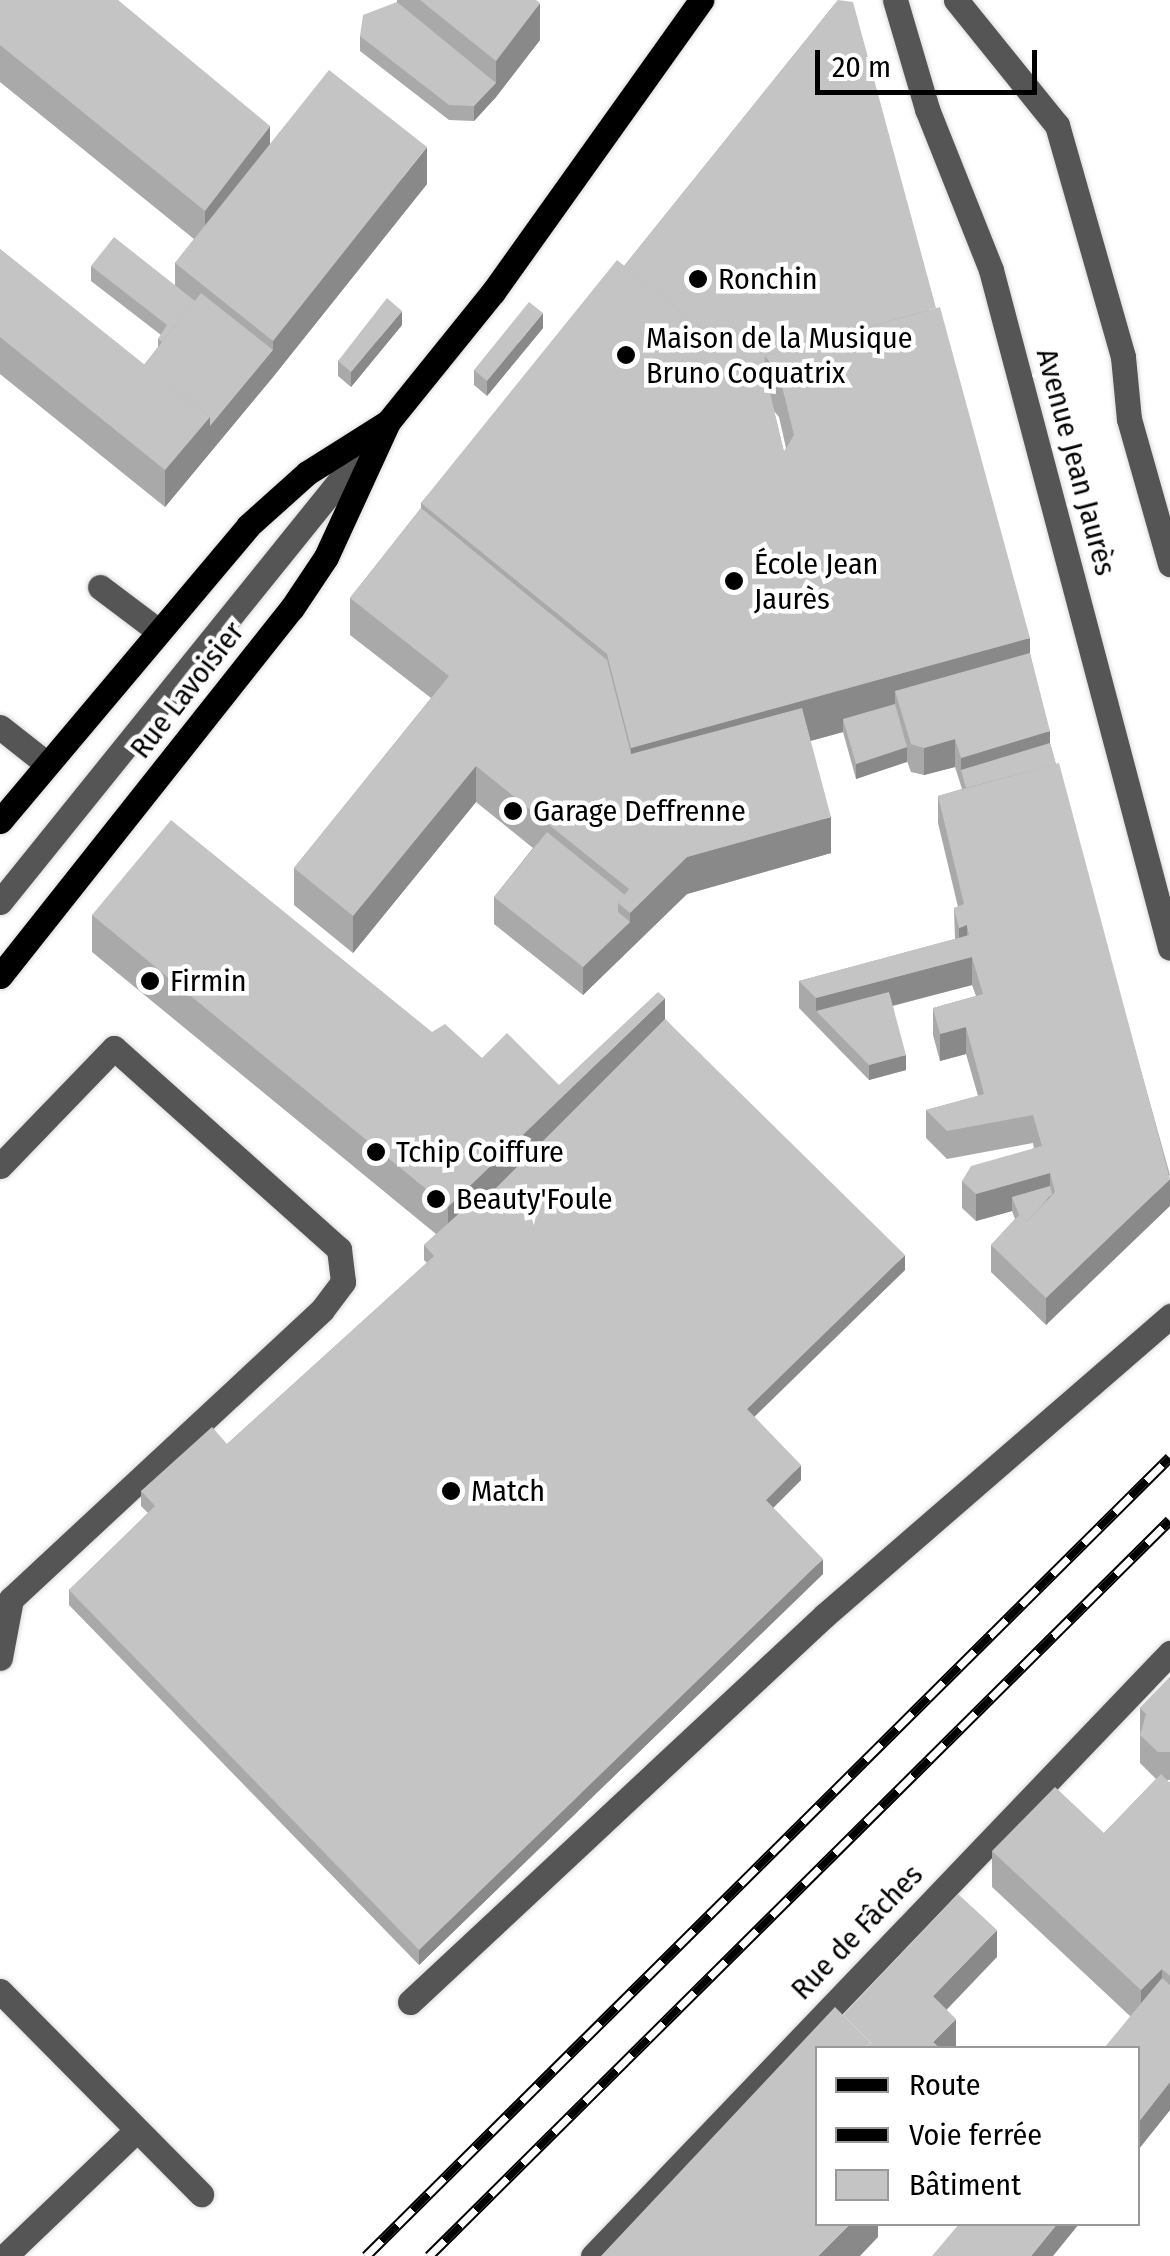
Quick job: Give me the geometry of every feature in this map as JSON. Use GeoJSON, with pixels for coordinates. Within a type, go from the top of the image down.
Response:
{"type":"FeatureCollection","features":[{"type":"Feature","properties":{"kind":"main road","name":"Rue Lavoisier"},"geometry":{"type":"LineString","coordinates":[[0,976],[292,608],[326,557],[388,422],[493,292],[702,0]]}},
{"type":"Feature","properties":{"kind":"main road","name":"Rue Lavoisier"},"geometry":{"type":"LineString","coordinates":[[0,821],[248,526],[307,473],[388,422]]}},
{"type":"Feature","properties":{"kind":"street","name":"Avenue Jean Jaurès"},"geometry":{"type":"LineString","coordinates":[[895,0],[927,108],[991,270],[1170,948]]}},
{"type":"Feature","properties":{"kind":"street","name":"Avenue Jean Jaurès"},"geometry":{"type":"LineString","coordinates":[[956,0],[1057,124],[1123,358],[1128,419],[1170,564]]}},
{"type":"Feature","properties":{"kind":"street"},"geometry":{"type":"LineString","coordinates":[[4,892],[388,422]]}},
{"type":"Feature","properties":{"kind":"street"},"geometry":{"type":"LineString","coordinates":[[100,587],[157,630]]}},
{"type":"Feature","properties":{"kind":"street"},"geometry":{"type":"LineString","coordinates":[[0,727],[47,764]]}},
{"type":"Feature","properties":{"kind":"street"},"geometry":{"type":"LineString","coordinates":[[0,1166],[114,1048],[339,1248],[344,1282],[322,1310],[11,1598],[0,1658]]}},
{"type":"Feature","properties":{"kind":"street"},"geometry":{"type":"LineString","coordinates":[[410,2002],[825,1615],[1170,1316]]}},
{"type":"Feature","properties":{"kind":"street","name":"Rue de Fâches"},"geometry":{"type":"LineString","coordinates":[[593,2256],[1170,1653]]}},
{"type":"Feature","properties":{"kind":"street"},"geometry":{"type":"LineString","coordinates":[[0,1992],[202,2194]]}},
{"type":"Feature","properties":{"kind":"street"},"geometry":{"type":"LineString","coordinates":[[5,2256],[137,2130]]}},
{"type":"Feature","properties":{"kind":"building"},"geometry":{"type":"Polygon","coordinates":[[[0,0],[118,0],[270,126],[205,211],[0,45],[0,0]]]}},
{"type":"Feature","properties":{"kind":"building"},"geometry":{"type":"Polygon","coordinates":[[[420,0],[536,0],[540,3],[496,61],[420,0]]]}},
{"type":"Feature","properties":{"kind":"building"},"geometry":{"type":"Polygon","coordinates":[[[838,0],[853,2],[936,308],[765,356],[763,377],[624,266],[838,0]]]}},
{"type":"Feature","properties":{"kind":"building"},"geometry":{"type":"Polygon","coordinates":[[[397,2],[496,83],[474,106],[449,105],[360,36],[363,15],[397,2]]]}},
{"type":"Feature","properties":{"kind":"building"},"geometry":{"type":"Polygon","coordinates":[[[329,70],[427,147],[273,341],[175,263],[329,70]]]}},
{"type":"Feature","properties":{"kind":"building"},"geometry":{"type":"Polygon","coordinates":[[[114,237],[195,301],[162,342],[158,339],[167,325],[91,266],[114,237]]]}},
{"type":"Feature","properties":{"kind":"building"},"geometry":{"type":"Polygon","coordinates":[[[0,249],[210,417],[165,470],[0,337],[0,249]]]}},
{"type":"Feature","properties":{"kind":"building","name":"École Jean Jaurès"},"geometry":{"type":"Polygon","coordinates":[[[617,260],[767,380],[784,452],[794,435],[779,374],[765,356],[940,307],[1030,638],[631,748],[607,654],[421,503],[617,260]]]}},
{"type":"Feature","properties":{"kind":"building"},"geometry":{"type":"Polygon","coordinates":[[[201,293],[273,350],[210,426],[210,417],[144,365],[201,293]]]}},
{"type":"Feature","properties":{"kind":"building"},"geometry":{"type":"Polygon","coordinates":[[[387,298],[402,311],[351,372],[338,361],[387,298]]]}},
{"type":"Feature","properties":{"kind":"building"},"geometry":{"type":"Polygon","coordinates":[[[529,302],[543,313],[487,381],[474,370],[529,302]]]}},
{"type":"Feature","properties":{"kind":"building"},"geometry":{"type":"Polygon","coordinates":[[[421,508],[607,660],[631,754],[802,708],[831,817],[687,857],[630,913],[618,903],[629,889],[476,766],[353,916],[294,868],[449,676],[350,598],[421,508]]]}},
{"type":"Feature","properties":{"kind":"building"},"geometry":{"type":"Polygon","coordinates":[[[1030,653],[1050,731],[961,758],[955,739],[924,748],[911,744],[895,691],[1030,653]]]}},
{"type":"Feature","properties":{"kind":"building"},"geometry":{"type":"Polygon","coordinates":[[[895,704],[907,747],[856,764],[843,719],[895,704]]]}},
{"type":"Feature","properties":{"kind":"building"},"geometry":{"type":"Polygon","coordinates":[[[1050,743],[1056,764],[966,788],[961,770],[1050,743]]]}},
{"type":"Feature","properties":{"kind":"building"},"geometry":{"type":"Polygon","coordinates":[[[1059,763],[1170,1179],[1046,1298],[991,1245],[1020,1214],[1027,1221],[1055,1192],[1050,1173],[976,1194],[962,1181],[971,1166],[1042,1146],[1033,1115],[947,1131],[926,1110],[984,1094],[966,1027],[940,1034],[933,1008],[983,994],[972,957],[816,998],[799,981],[969,935],[967,925],[959,928],[954,908],[964,904],[938,796],[1059,763]]]}},
{"type":"Feature","properties":{"kind":"building"},"geometry":{"type":"Polygon","coordinates":[[[171,820],[432,1032],[445,1024],[482,1058],[507,1033],[559,1085],[658,992],[665,998],[448,1207],[92,915],[171,820]]]}},
{"type":"Feature","properties":{"kind":"building"},"geometry":{"type":"Polygon","coordinates":[[[547,832],[625,895],[618,903],[618,912],[630,922],[583,967],[494,897],[547,832]]]}},
{"type":"Feature","properties":{"kind":"building"},"geometry":{"type":"Polygon","coordinates":[[[889,992],[906,1055],[869,1065],[816,1011],[889,992]]]}},
{"type":"Feature","properties":{"kind":"building","name":"Match"},"geometry":{"type":"Polygon","coordinates":[[[665,1019],[905,1255],[747,1409],[801,1465],[766,1500],[823,1559],[419,1950],[69,1590],[155,1506],[141,1491],[212,1427],[227,1444],[434,1256],[424,1245],[476,1198],[481,1203],[665,1019]]]}},
{"type":"Feature","properties":{"kind":"building"},"geometry":{"type":"Polygon","coordinates":[[[1050,1186],[1052,1194],[1027,1221],[1019,1215],[1012,1197],[1050,1186]]]}},
{"type":"Feature","properties":{"kind":"building"},"geometry":{"type":"Polygon","coordinates":[[[1170,1677],[1170,1752],[1158,1752],[1140,1735],[1146,1714],[1140,1708],[1170,1677]]]}},
{"type":"Feature","properties":{"kind":"building"},"geometry":{"type":"Polygon","coordinates":[[[1161,1774],[1170,1783],[1170,1976],[1162,1969],[1141,1990],[992,1851],[1055,1787],[1104,1833],[1161,1774]]]}},
{"type":"Feature","properties":{"kind":"building"},"geometry":{"type":"Polygon","coordinates":[[[958,1894],[997,1930],[933,1996],[956,2019],[933,2042],[938,2046],[867,2046],[871,2043],[843,2015],[958,1894]]]}},
{"type":"Feature","properties":{"kind":"building"},"geometry":{"type":"Polygon","coordinates":[[[1162,1978],[1170,1985],[1170,2082],[1140,2120],[1140,2046],[1106,2046],[1162,1978]]]}},
{"type":"Feature","properties":{"kind":"building"},"geometry":{"type":"Polygon","coordinates":[[[835,2007],[871,2043],[815,2046],[815,2226],[848,2226],[818,2256],[601,2256],[835,2007]]]}},
{"type":"Feature","properties":{"kind":"building"},"geometry":{"type":"Polygon","coordinates":[[[957,2226],[1055,2226],[1031,2256],[932,2256],[957,2226]]]}},
{"type":"Feature","properties":{"kind":"railway"},"geometry":{"type":"LineString","coordinates":[[366,2256],[1170,1457]]}},
{"type":"Feature","properties":{"kind":"railway"},"geometry":{"type":"LineString","coordinates":[[429,2256],[1170,1520]]}},
{"type":"Feature","properties":{"kind":"place","name":"Ronchin"},"geometry":{"type":"Point","coordinates":[698,279]}},
{"type":"Feature","properties":{"kind":"place","name":"Maison de la Musique Bruno Coquatrix"},"geometry":{"type":"Point","coordinates":[626,355]}},
{"type":"Feature","properties":{"kind":"place","name":"École Jean Jaurès"},"geometry":{"type":"Point","coordinates":[734,581]}},
{"type":"Feature","properties":{"kind":"place","name":"Garage Deffrenne"},"geometry":{"type":"Point","coordinates":[513,811]}},
{"type":"Feature","properties":{"kind":"place","name":"Firmin"},"geometry":{"type":"Point","coordinates":[150,981]}},
{"type":"Feature","properties":{"kind":"place","name":"Tchip Coiffure"},"geometry":{"type":"Point","coordinates":[376,1152]}},
{"type":"Feature","properties":{"kind":"place","name":"Beauty'Foule"},"geometry":{"type":"Point","coordinates":[436,1199]}},
{"type":"Feature","properties":{"kind":"place","name":"Match"},"geometry":{"type":"Point","coordinates":[451,1491]}}]}
